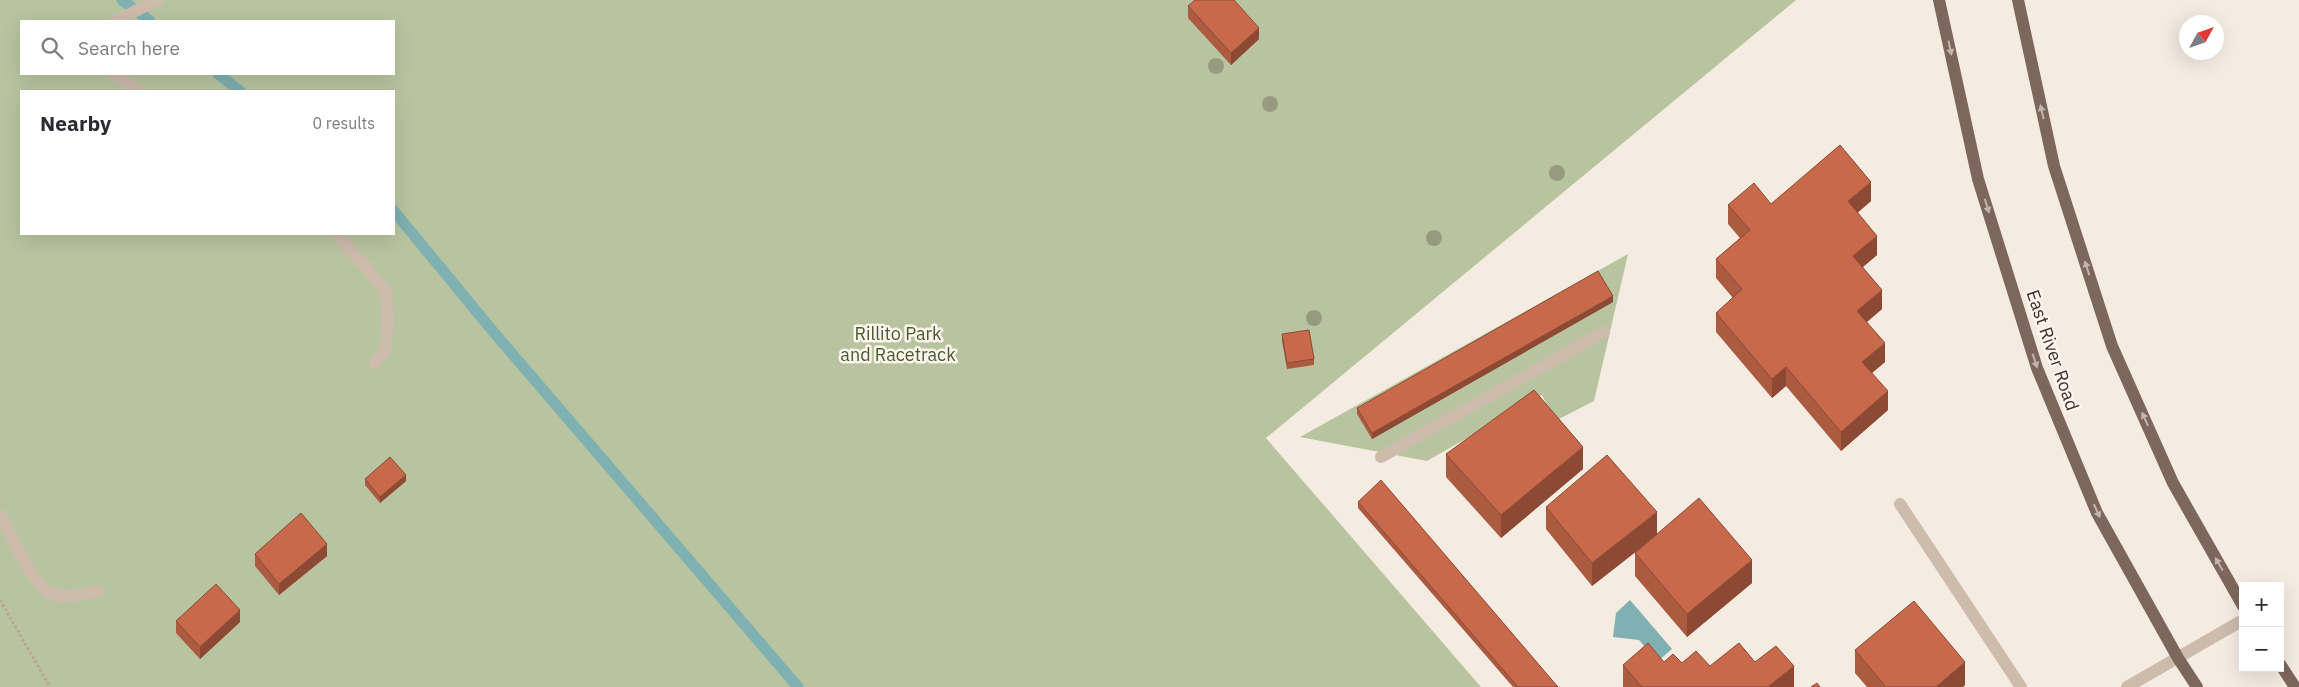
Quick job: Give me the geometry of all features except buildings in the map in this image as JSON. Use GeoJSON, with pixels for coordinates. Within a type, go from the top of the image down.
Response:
{"type":"FeatureCollection","features":[{"type":"Feature","properties":{"kind":"main road","name":"East River Road"},"geometry":{"type":"LineString","coordinates":[[1939,0],[1978,179],[2037,368],[2097,513],[2178,658],[2198,687]]}},
{"type":"Feature","properties":{"kind":"main road"},"geometry":{"type":"LineString","coordinates":[[2018,0],[2054,166],[2112,346],[2173,483],[2239,599]]}},
{"type":"Feature","properties":{"kind":"main road"},"geometry":{"type":"LineString","coordinates":[[2284,670],[2295,687]]}},
{"type":"Feature","properties":{"kind":"lane"},"geometry":{"type":"LineString","coordinates":[[118,20],[157,0]]}},
{"type":"Feature","properties":{"kind":"lane"},"geometry":{"type":"LineString","coordinates":[[115,75],[138,90]]}},
{"type":"Feature","properties":{"kind":"lane"},"geometry":{"type":"LineString","coordinates":[[338,235],[386,291],[388,323],[385,350],[375,363]]}},
{"type":"Feature","properties":{"kind":"lane"},"geometry":{"type":"LineString","coordinates":[[1381,457],[1604,332]]}},
{"type":"Feature","properties":{"kind":"lane"},"geometry":{"type":"LineString","coordinates":[[1900,504],[2020,687]]}},
{"type":"Feature","properties":{"kind":"lane"},"geometry":{"type":"LineString","coordinates":[[0,514],[39,585],[52,594],[75,596],[98,591]]}},
{"type":"Feature","properties":{"kind":"lane"},"geometry":{"type":"LineString","coordinates":[[2127,687],[2239,622]]}},
{"type":"Feature","properties":{"kind":"path"},"geometry":{"type":"LineString","coordinates":[[0,600],[50,687]]}},
{"type":"Feature","properties":{"kind":"green space","name":"Rillito Park and Racetrack"},"geometry":{"type":"Polygon","coordinates":[[[0,0],[1796,0],[1266,438],[1481,687],[0,687],[0,0]]]}},
{"type":"Feature","properties":{"kind":"green space"},"geometry":{"type":"Polygon","coordinates":[[[1628,254],[1594,401],[1555,421],[1542,395],[1427,461],[1300,437],[1628,254]]]}},
{"type":"Feature","properties":{"kind":"water"},"geometry":{"type":"Polygon","coordinates":[[[1630,600],[1672,649],[1658,661],[1639,640],[1613,637],[1616,613],[1630,600]]]}},
{"type":"Feature","properties":{"kind":"waterway"},"geometry":{"type":"LineString","coordinates":[[122,0],[149,20]]}},
{"type":"Feature","properties":{"kind":"waterway"},"geometry":{"type":"LineString","coordinates":[[219,75],[239,90]]}},
{"type":"Feature","properties":{"kind":"waterway"},"geometry":{"type":"LineString","coordinates":[[395,212],[491,329],[798,687]]}}]}
